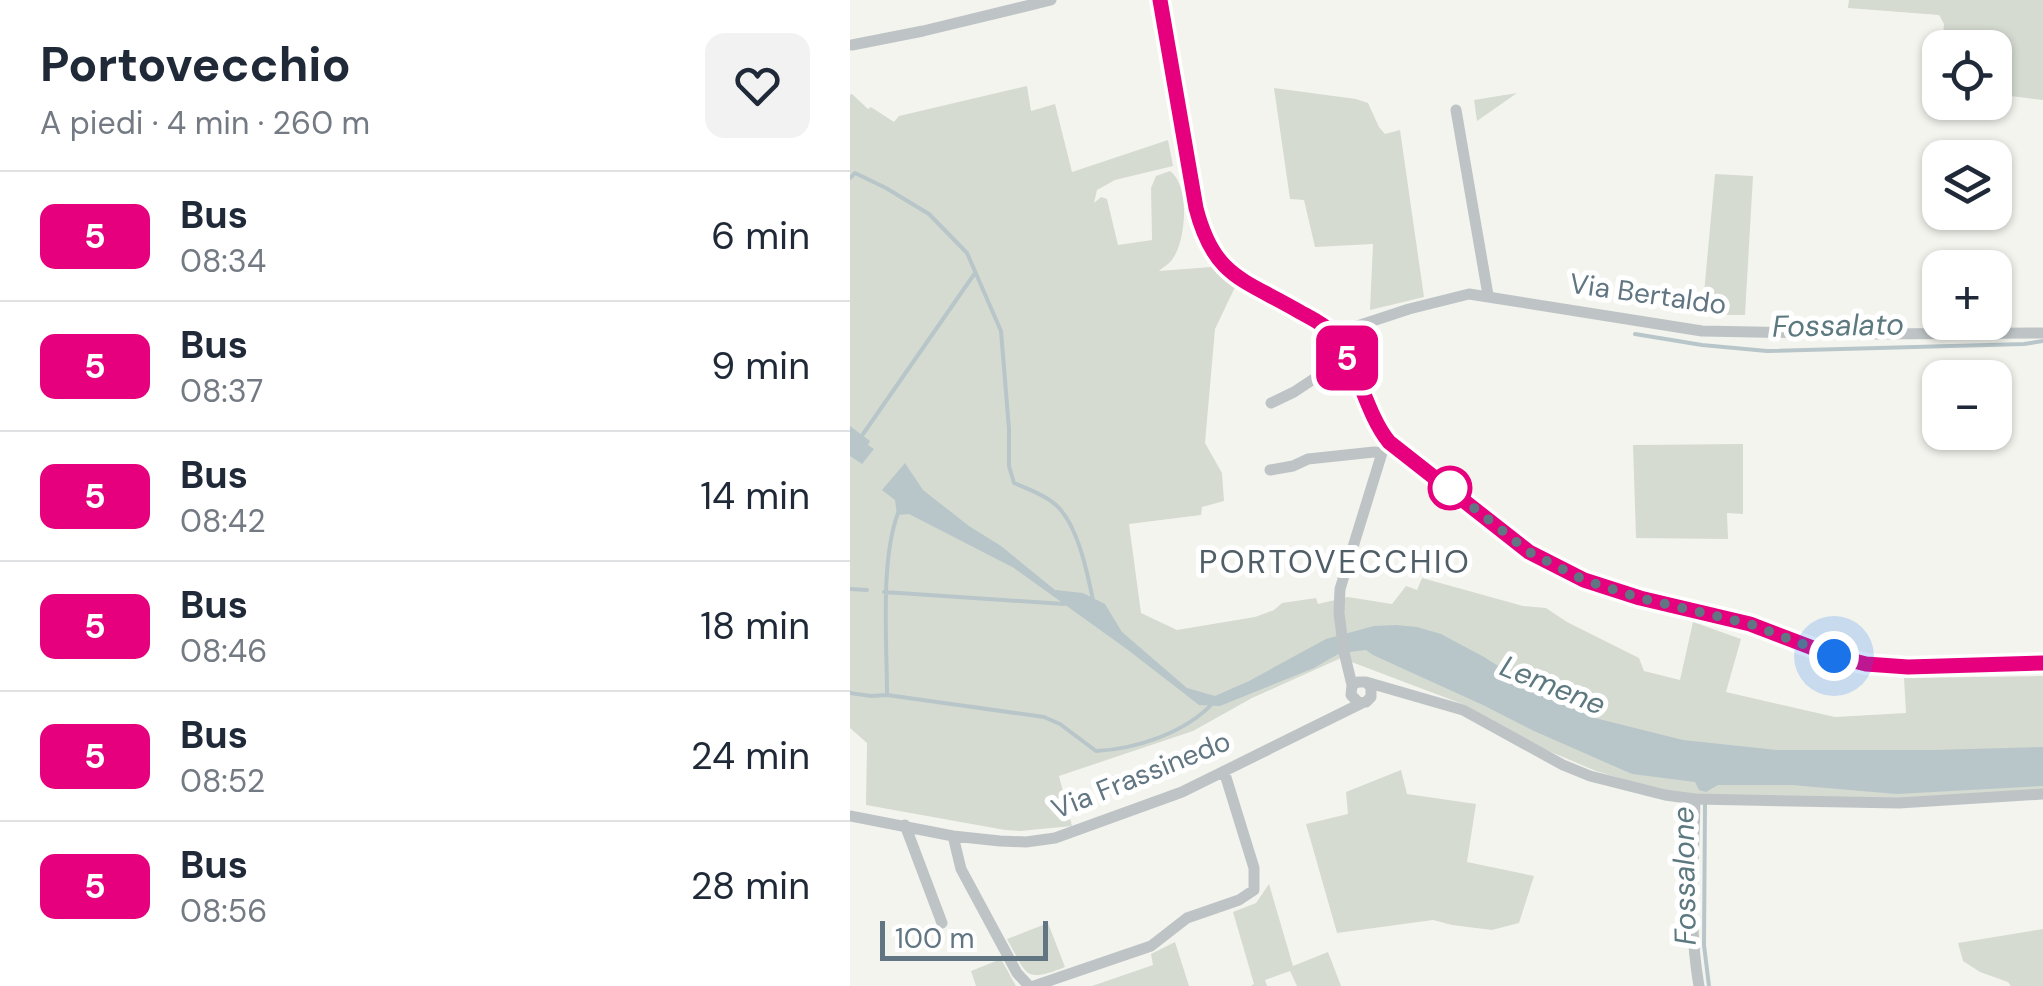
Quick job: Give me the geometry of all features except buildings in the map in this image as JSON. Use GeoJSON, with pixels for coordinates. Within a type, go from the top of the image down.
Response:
{"type":"FeatureCollection","features":[{"type":"Feature","properties":{"kind":"street"},"geometry":{"type":"LineString","coordinates":[[852,45],[1051,0]]}},
{"type":"Feature","properties":{"kind":"street"},"geometry":{"type":"LineString","coordinates":[[1160,0],[1183,145],[1203,236],[1219,263],[1242,280],[1338,332],[1385,448],[1529,552],[1584,580],[1640,598],[1750,624],[1866,664],[1908,667],[2043,663]]}},
{"type":"Feature","properties":{"kind":"street"},"geometry":{"type":"LineString","coordinates":[[1456,110],[1488,295]]}},
{"type":"Feature","properties":{"kind":"street","name":"Via Bertaldo"},"geometry":{"type":"LineString","coordinates":[[1338,332],[1409,308],[1469,294],[1702,330],[2043,333]]}},
{"type":"Feature","properties":{"kind":"street"},"geometry":{"type":"LineString","coordinates":[[1270,403],[1294,392],[1347,356]]}},
{"type":"Feature","properties":{"kind":"street"},"geometry":{"type":"LineString","coordinates":[[1270,470],[1293,466],[1308,458],[1385,448]]}},
{"type":"Feature","properties":{"kind":"street"},"geometry":{"type":"LineString","coordinates":[[1358,685],[1352,699],[1366,701],[1372,690],[1358,685],[1346,658],[1340,589],[1385,448]]}},
{"type":"Feature","properties":{"kind":"street"},"geometry":{"type":"LineString","coordinates":[[1358,685],[1418,696],[1463,710],[1562,765],[1665,795],[1899,803],[2043,794]]}},
{"type":"Feature","properties":{"kind":"street"},"geometry":{"type":"LineString","coordinates":[[1338,714],[1358,685]]}},
{"type":"Feature","properties":{"kind":"street","name":"Via Frassinedo"},"geometry":{"type":"LineString","coordinates":[[850,816],[952,836],[1026,842],[1055,838],[1182,792],[1338,714],[1395,691]]}},
{"type":"Feature","properties":{"kind":"street"},"geometry":{"type":"LineString","coordinates":[[952,836],[961,869],[1017,973],[1031,986],[1151,946],[1187,918],[1239,900],[1254,890],[1254,868],[1224,771]]}},
{"type":"Feature","properties":{"kind":"street"},"geometry":{"type":"LineString","coordinates":[[1699,986],[1692,917],[1703,799]]}},
{"type":"Feature","properties":{"kind":"street"},"geometry":{"type":"LineString","coordinates":[[905,825],[942,923]]}},
{"type":"Feature","properties":{"kind":"shaded area"},"geometry":{"type":"Polygon","coordinates":[[[1849,0],[2043,0],[2043,100],[2012,96],[2012,30],[1943,30],[1939,15],[1848,8],[1849,0]]]}},
{"type":"Feature","properties":{"kind":"shaded area"},"geometry":{"type":"Polygon","coordinates":[[[1027,86],[1031,111],[1055,104],[1072,172],[1168,140],[1173,166],[1115,180],[1097,190],[1094,203],[1101,197],[1107,199],[1118,245],[1152,240],[1151,188],[1156,176],[1170,171],[1177,178],[1184,202],[1183,229],[1176,253],[1159,271],[1211,267],[1236,285],[1215,329],[1205,443],[1222,473],[1224,501],[1202,507],[1201,515],[1129,524],[1141,613],[1177,630],[1255,617],[1282,603],[1316,598],[1318,604],[1348,597],[1392,604],[1406,586],[1417,590],[1422,578],[1523,606],[1546,608],[1639,658],[1644,671],[1680,680],[1693,622],[1741,639],[1726,692],[1835,717],[1906,713],[1904,678],[2043,676],[2043,792],[1879,800],[1699,795],[1655,789],[1596,771],[1530,743],[1465,705],[1341,658],[1252,698],[1193,731],[1059,776],[1072,826],[1005,830],[866,805],[867,743],[850,728],[850,95],[894,122],[899,116],[1027,86]]]}},
{"type":"Feature","properties":{"kind":"shaded area"},"geometry":{"type":"Polygon","coordinates":[[[1274,88],[1368,103],[1385,134],[1400,130],[1424,297],[1370,310],[1373,244],[1315,247],[1304,200],[1290,199],[1274,88]]]}},
{"type":"Feature","properties":{"kind":"shaded area"},"geometry":{"type":"Polygon","coordinates":[[[1517,93],[1477,121],[1474,100],[1517,93]]]}},
{"type":"Feature","properties":{"kind":"shaded area"},"geometry":{"type":"Polygon","coordinates":[[[1715,174],[1753,176],[1745,315],[1702,315],[1715,174]]]}},
{"type":"Feature","properties":{"kind":"shaded area"},"geometry":{"type":"Polygon","coordinates":[[[850,426],[870,441],[868,445],[874,449],[862,464],[850,456],[850,426]]]}},
{"type":"Feature","properties":{"kind":"shaded area"},"geometry":{"type":"Polygon","coordinates":[[[1743,444],[1743,514],[1727,513],[1728,539],[1636,538],[1633,445],[1743,444]]]}},
{"type":"Feature","properties":{"kind":"shaded area"},"geometry":{"type":"Polygon","coordinates":[[[905,463],[923,490],[969,526],[1001,546],[1055,590],[1083,593],[1105,604],[1122,632],[1187,688],[1215,696],[1326,639],[1374,626],[1417,627],[1441,634],[1544,695],[1595,718],[1683,740],[1777,750],[2043,747],[2043,786],[1897,794],[1791,785],[1718,785],[1706,792],[1699,790],[1695,782],[1632,774],[1366,650],[1340,653],[1314,668],[1220,706],[1199,705],[1014,568],[909,514],[897,515],[895,500],[882,490],[905,463]]]}},
{"type":"Feature","properties":{"kind":"shaded area"},"geometry":{"type":"Polygon","coordinates":[[[1401,770],[1407,794],[1476,804],[1467,862],[1534,876],[1519,923],[1492,930],[1433,920],[1337,933],[1306,824],[1348,814],[1346,792],[1401,770]]]}},
{"type":"Feature","properties":{"kind":"shaded area"},"geometry":{"type":"Polygon","coordinates":[[[1269,884],[1293,966],[1328,952],[1341,986],[1297,986],[1290,971],[1265,980],[1267,986],[1251,986],[1254,984],[1233,912],[1256,903],[1269,884]]]}},
{"type":"Feature","properties":{"kind":"shaded area"},"geometry":{"type":"Polygon","coordinates":[[[1048,923],[1065,967],[1033,975],[1023,968],[1007,939],[1048,923]]]}},
{"type":"Feature","properties":{"kind":"shaded area"},"geometry":{"type":"Polygon","coordinates":[[[2043,929],[2043,986],[2011,986],[1963,961],[1958,943],[2043,929]]]}},
{"type":"Feature","properties":{"kind":"shaded area"},"geometry":{"type":"Polygon","coordinates":[[[1175,942],[1189,986],[1092,986],[1153,965],[1151,954],[1175,942]]]}},
{"type":"Feature","properties":{"kind":"shaded area"},"geometry":{"type":"Polygon","coordinates":[[[1001,959],[1016,986],[976,986],[971,971],[1001,959]]]}},
{"type":"Feature","properties":{"kind":"waterway","name":"PORTOVECCHIO"},"geometry":{"type":"LineString","coordinates":[[850,178],[855,173],[929,214],[967,253],[1001,331],[1009,466],[1014,483],[1047,498],[1064,514],[1080,550],[1093,600]]}},
{"type":"Feature","properties":{"kind":"waterway"},"geometry":{"type":"LineString","coordinates":[[861,437],[975,273]]}},
{"type":"Feature","properties":{"kind":"waterway","name":"Fossalato"},"geometry":{"type":"LineString","coordinates":[[1635,334],[1767,351],[2043,341]]}},
{"type":"Feature","properties":{"kind":"waterway"},"geometry":{"type":"LineString","coordinates":[[850,693],[887,695],[887,578],[898,513]]}},
{"type":"Feature","properties":{"kind":"waterway"},"geometry":{"type":"LineString","coordinates":[[850,589],[867,590]]}},
{"type":"Feature","properties":{"kind":"waterway"},"geometry":{"type":"LineString","coordinates":[[884,592],[1064,604]]}},
{"type":"Feature","properties":{"kind":"waterway"},"geometry":{"type":"LineString","coordinates":[[887,695],[1044,717],[1096,751],[1159,738],[1189,723],[1213,703]]}},
{"type":"Feature","properties":{"kind":"waterway","name":"Fossalone"},"geometry":{"type":"LineString","coordinates":[[1705,801],[1704,945],[1709,986]]}},
{"type":"Feature","properties":{"kind":"bus line","name":"5"},"geometry":{"type":"LineString","coordinates":[[1160,0],[1196,208],[1203,236],[1219,263],[1334,334],[1389,442],[1529,552],[1584,580],[1640,598],[1750,624],[1866,664],[1908,667],[2043,663]]}},
{"type":"Feature","properties":{"kind":"district","name":"PORTOVECCHIO"},"geometry":{"type":"Point","coordinates":[1335,562]}},
{"type":"Feature","properties":{"kind":"route"},"geometry":{"type":"LineString","coordinates":[[1450,488],[1529,552],[1584,580],[1640,598],[1750,624],[1834,656]]}},
{"type":"Feature","properties":{"kind":"water label","name":"Lemene"},"geometry":{"type":"Point","coordinates":[1553,685]}}]}
